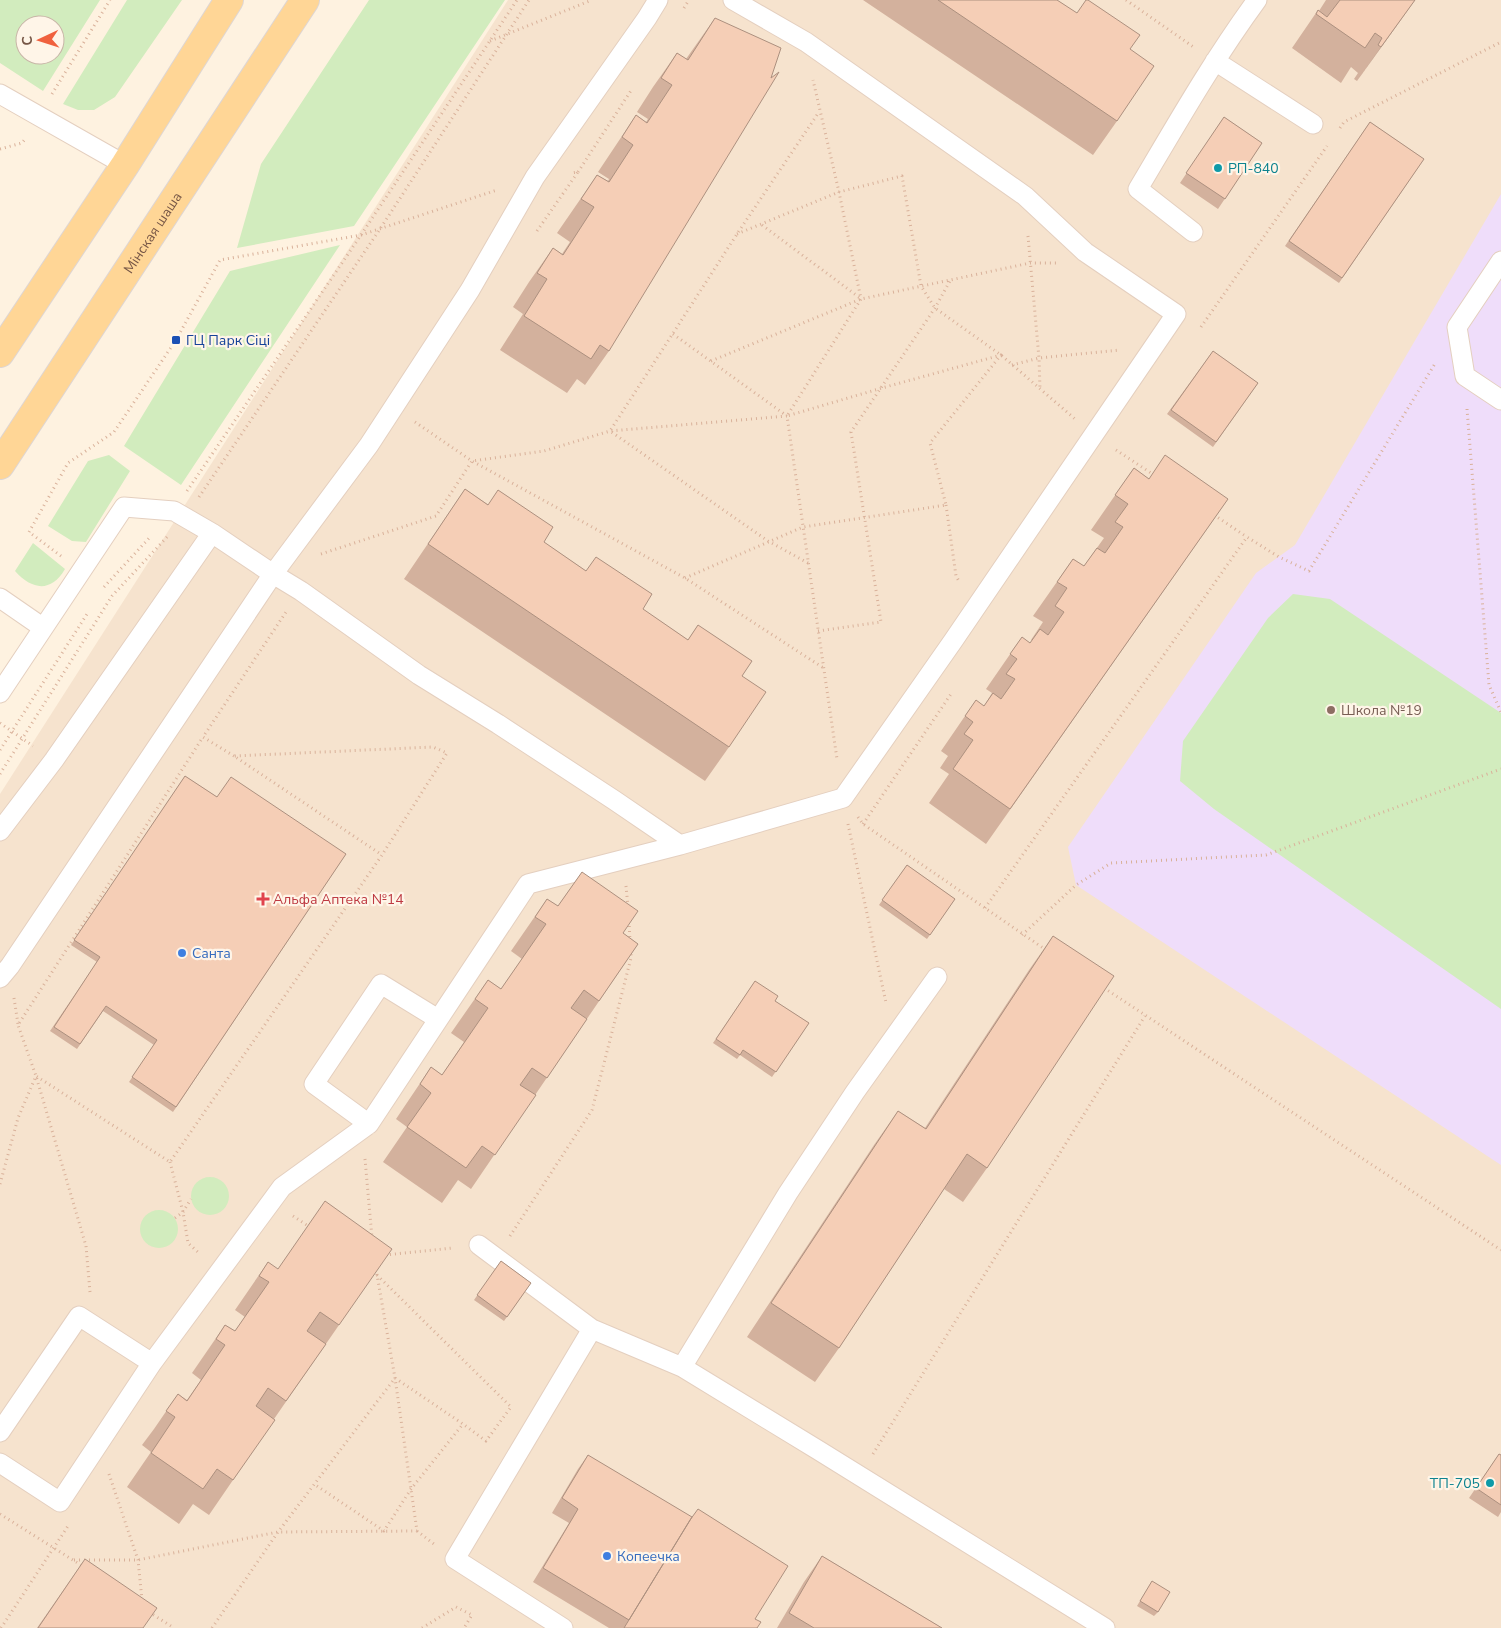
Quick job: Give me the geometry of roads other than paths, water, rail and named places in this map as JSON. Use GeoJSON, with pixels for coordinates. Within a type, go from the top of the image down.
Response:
{"type":"FeatureCollection","features":[{"type":"Feature","properties":{"kind":"main road"},"geometry":{"type":"LineString","coordinates":[[0,353],[126,165],[229,0]]}},
{"type":"Feature","properties":{"kind":"main road","name":"Мінская шаша"},"geometry":{"type":"LineString","coordinates":[[0,465],[305,0]]}},
{"type":"Feature","properties":{"kind":"lane"},"geometry":{"type":"LineString","coordinates":[[0,978],[273,574],[369,445],[470,290],[535,177],[658,0]]}},
{"type":"Feature","properties":{"kind":"lane"},"geometry":{"type":"LineString","coordinates":[[0,1463],[60,1502],[152,1362],[282,1188],[369,1124],[528,884],[680,845],[843,798],[1094,436],[1176,314],[1085,252],[1025,196],[806,42],[733,0]]}},
{"type":"Feature","properties":{"kind":"lane"},"geometry":{"type":"LineString","coordinates":[[1193,232],[1138,189],[1214,61],[1257,0]]}},
{"type":"Feature","properties":{"kind":"lane"},"geometry":{"type":"LineString","coordinates":[[1214,61],[1313,124]]}},
{"type":"Feature","properties":{"kind":"lane"},"geometry":{"type":"LineString","coordinates":[[0,94],[126,165]]}},
{"type":"Feature","properties":{"kind":"lane"},"geometry":{"type":"LineString","coordinates":[[1501,261],[1458,327],[1465,376],[1501,400]]}},
{"type":"Feature","properties":{"kind":"lane"},"geometry":{"type":"LineString","coordinates":[[0,693],[42,627],[124,507],[179,514],[301,590],[419,675],[498,724],[680,845]]}},
{"type":"Feature","properties":{"kind":"lane"},"geometry":{"type":"LineString","coordinates":[[0,831],[54,760],[212,533]]}},
{"type":"Feature","properties":{"kind":"lane"},"geometry":{"type":"LineString","coordinates":[[0,598],[42,627]]}},
{"type":"Feature","properties":{"kind":"lane"},"geometry":{"type":"LineString","coordinates":[[682,1367],[788,1193],[855,1092],[937,977]]}},
{"type":"Feature","properties":{"kind":"lane"},"geometry":{"type":"LineString","coordinates":[[369,1124],[314,1084],[381,984],[438,1020]]}},
{"type":"Feature","properties":{"kind":"lane"},"geometry":{"type":"LineString","coordinates":[[480,1245],[592,1329],[682,1367],[1105,1628]]}},
{"type":"Feature","properties":{"kind":"lane"},"geometry":{"type":"LineString","coordinates":[[0,1432],[79,1316],[152,1362]]}},
{"type":"Feature","properties":{"kind":"lane"},"geometry":{"type":"LineString","coordinates":[[563,1628],[455,1558],[592,1329]]}},
{"type":"Feature","properties":{"kind":"place","name":"РП-840"},"geometry":{"type":"Point","coordinates":[1218,168]}},
{"type":"Feature","properties":{"kind":"place","name":"ГЦ Парк Сіці"},"geometry":{"type":"Point","coordinates":[176,340]}},
{"type":"Feature","properties":{"kind":"place","name":"Школа №19"},"geometry":{"type":"Point","coordinates":[1331,710]}},
{"type":"Feature","properties":{"kind":"place","name":"Альфа Аптека №14"},"geometry":{"type":"Point","coordinates":[263,899]}},
{"type":"Feature","properties":{"kind":"place","name":"Санта"},"geometry":{"type":"Point","coordinates":[182,953]}},
{"type":"Feature","properties":{"kind":"place","name":"ТП-705"},"geometry":{"type":"Point","coordinates":[1490,1483]}},
{"type":"Feature","properties":{"kind":"place","name":"Копеечка"},"geometry":{"type":"Point","coordinates":[607,1556]}}]}
